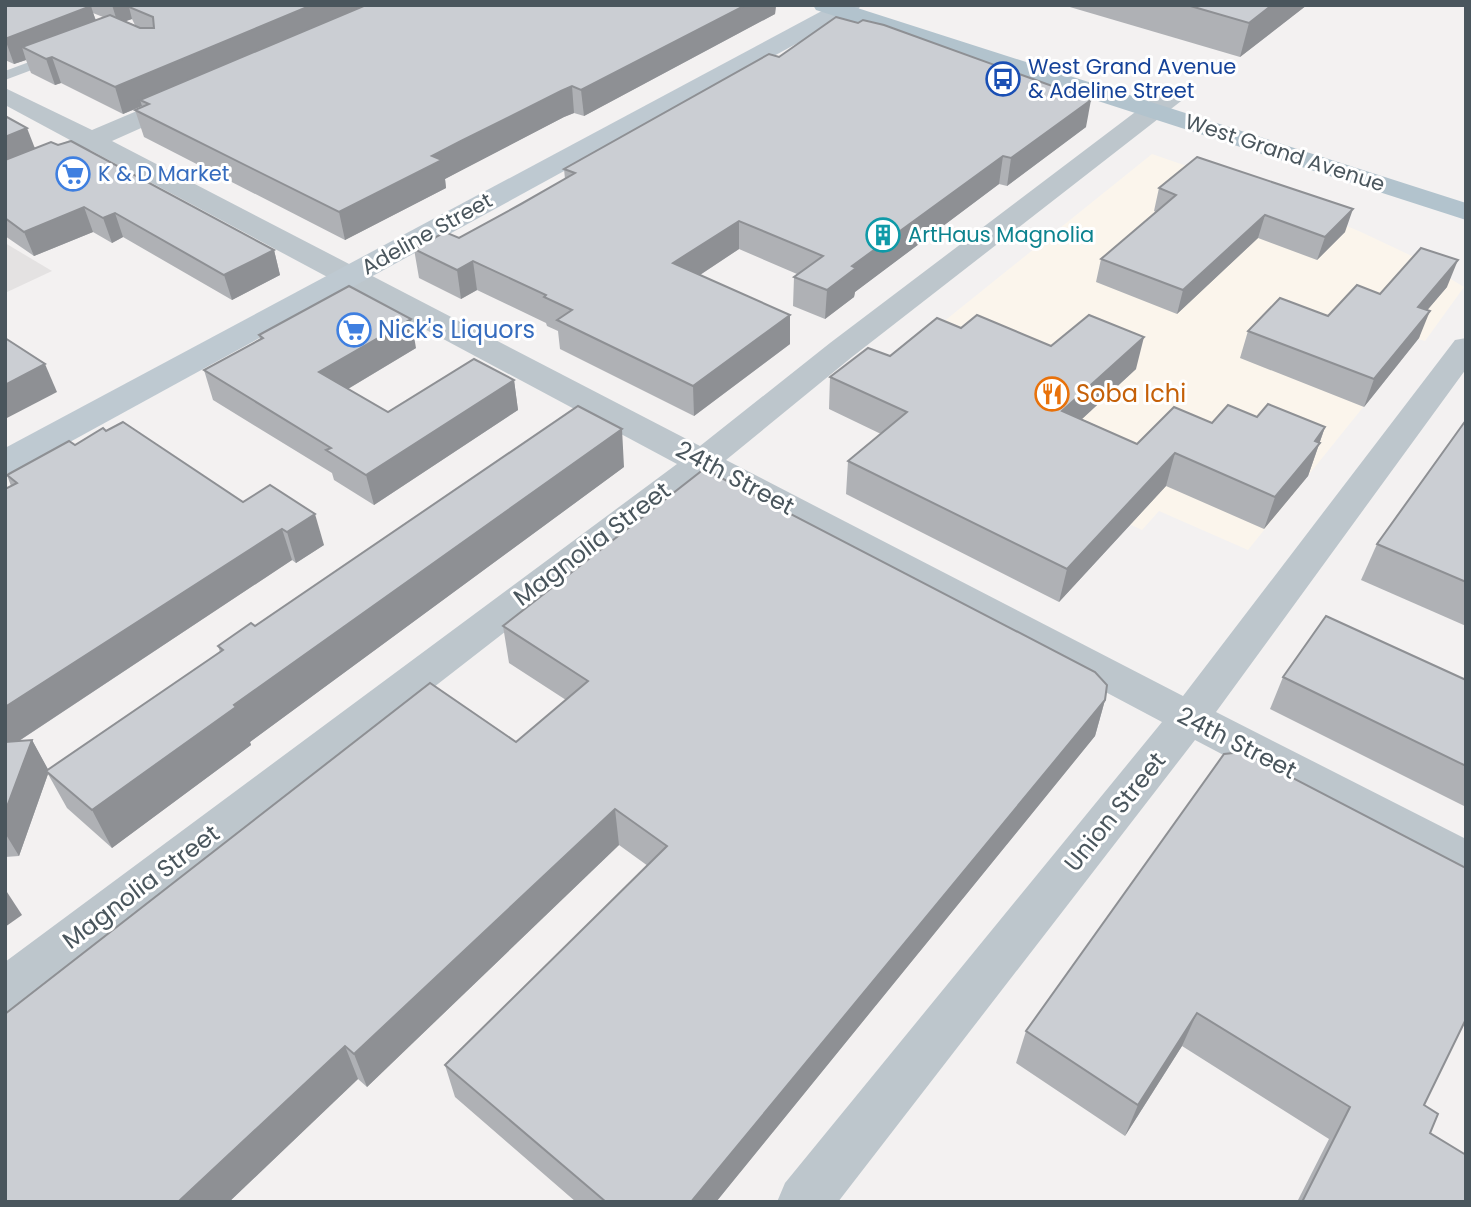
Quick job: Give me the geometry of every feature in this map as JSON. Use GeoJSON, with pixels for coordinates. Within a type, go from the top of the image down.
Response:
{"type":"FeatureCollection","features":[{"type":"Feature","properties":{"kind":"main road","name":"West Grand Avenue"},"geometry":{"type":"LineString","coordinates":[[892,5],[1178,102],[1466,212]]}},
{"type":"Feature","properties":{"kind":"main road","name":"West Grand Avenue"},"geometry":{"type":"LineString","coordinates":[[838,7],[1178,102]]}},
{"type":"Feature","properties":{"kind":"main road","name":"Adeline Street"},"geometry":{"type":"LineString","coordinates":[[5,464],[838,7]]}},
{"type":"Feature","properties":{"kind":"street"},"geometry":{"type":"LineString","coordinates":[[5,177],[204,91]]}},
{"type":"Feature","properties":{"kind":"street","name":"24th Street"},"geometry":{"type":"LineString","coordinates":[[5,95],[1466,861]]}},
{"type":"Feature","properties":{"kind":"street","name":"Magnolia Street"},"geometry":{"type":"LineString","coordinates":[[5,991],[703,461],[841,350],[1178,102]]}},
{"type":"Feature","properties":{"kind":"street","name":"Union Street"},"geometry":{"type":"LineString","coordinates":[[804,1202],[1189,718],[1466,347]]}},
{"type":"Feature","properties":{"kind":"lane"},"geometry":{"type":"LineString","coordinates":[[5,76],[73,49]]}},
{"type":"Feature","properties":{"kind":"shaded area"},"geometry":{"type":"Polygon","coordinates":[[[1152,154],[1285,200],[1361,232],[1414,257],[1464,287],[1425,341],[1418,339],[1248,550],[1159,511],[1142,530],[1062,493],[891,364],[1152,154]]]}},
{"type":"Feature","properties":{"kind":"shaded area"},"geometry":{"type":"Polygon","coordinates":[[[5,243],[52,271],[5,293],[5,243]]]}},
{"type":"Feature","properties":{"kind":"building"},"geometry":{"type":"Polygon","coordinates":[[[5,5],[90,5],[91,6],[5,39],[5,5]]]}},
{"type":"Feature","properties":{"kind":"building"},"geometry":{"type":"Polygon","coordinates":[[[312,5],[115,87],[52,57],[46,59],[22,47],[110,15],[140,28],[154,28],[153,17],[129,7],[312,5]]]}},
{"type":"Feature","properties":{"kind":"building"},"geometry":{"type":"Polygon","coordinates":[[[366,5],[746,5],[581,90],[572,86],[461,141],[432,156],[442,160],[339,212],[135,110],[149,104],[140,100],[366,5]]]}},
{"type":"Feature","properties":{"kind":"building"},"geometry":{"type":"Polygon","coordinates":[[[1187,5],[1272,5],[1249,23],[1187,5]]]}},
{"type":"Feature","properties":{"kind":"building"},"geometry":{"type":"Polygon","coordinates":[[[836,17],[858,23],[863,20],[884,25],[1091,100],[1011,158],[1003,156],[852,266],[856,268],[827,290],[794,277],[823,256],[739,221],[673,263],[790,315],[693,386],[557,320],[572,310],[544,297],[546,295],[473,261],[457,270],[414,249],[445,232],[459,238],[521,204],[575,173],[564,169],[769,54],[779,57],[836,17]]]}},
{"type":"Feature","properties":{"kind":"building"},"geometry":{"type":"Polygon","coordinates":[[[5,116],[27,128],[5,137],[5,116]]]}},
{"type":"Feature","properties":{"kind":"building"},"geometry":{"type":"Polygon","coordinates":[[[71,141],[274,250],[224,275],[115,213],[103,218],[84,207],[24,232],[5,218],[5,160],[51,142],[58,145],[71,141]]]}},
{"type":"Feature","properties":{"kind":"building"},"geometry":{"type":"Polygon","coordinates":[[[1197,157],[1353,209],[1325,237],[1265,215],[1183,290],[1101,259],[1176,195],[1159,188],[1197,157]]]}},
{"type":"Feature","properties":{"kind":"building"},"geometry":{"type":"Polygon","coordinates":[[[1421,248],[1458,260],[1418,307],[1430,311],[1374,379],[1248,331],[1280,298],[1328,316],[1357,285],[1380,294],[1421,248]]]}},
{"type":"Feature","properties":{"kind":"building"},"geometry":{"type":"Polygon","coordinates":[[[349,286],[411,319],[319,372],[388,412],[474,359],[514,380],[366,475],[326,450],[331,448],[204,370],[263,338],[259,335],[349,286]]]}},
{"type":"Feature","properties":{"kind":"building"},"geometry":{"type":"Polygon","coordinates":[[[977,315],[1051,346],[1089,315],[1144,337],[1062,411],[1137,444],[1174,407],[1212,423],[1228,405],[1257,417],[1268,404],[1325,427],[1315,441],[1320,443],[1275,497],[1175,453],[1067,569],[848,461],[907,412],[830,377],[868,348],[890,356],[937,318],[961,328],[977,315]]]}},
{"type":"Feature","properties":{"kind":"building"},"geometry":{"type":"Polygon","coordinates":[[[5,338],[45,364],[5,385],[5,338]]]}},
{"type":"Feature","properties":{"kind":"building"},"geometry":{"type":"Polygon","coordinates":[[[578,406],[622,429],[234,705],[236,707],[92,810],[46,771],[223,650],[218,646],[251,623],[255,626],[578,406]]]}},
{"type":"Feature","properties":{"kind":"building"},"geometry":{"type":"Polygon","coordinates":[[[1466,420],[1466,582],[1377,544],[1466,420]]]}},
{"type":"Feature","properties":{"kind":"building"},"geometry":{"type":"Polygon","coordinates":[[[123,422],[243,502],[270,485],[315,514],[287,532],[282,529],[5,707],[5,489],[17,483],[7,475],[69,441],[75,445],[103,428],[106,431],[123,422]]]}},
{"type":"Feature","properties":{"kind":"building"},"geometry":{"type":"Polygon","coordinates":[[[704,469],[1095,672],[1107,685],[1105,700],[691,1202],[606,1202],[445,1065],[667,846],[615,809],[354,1054],[345,1046],[178,1202],[5,1202],[5,1014],[430,683],[516,742],[588,681],[503,626],[704,469]]]}},
{"type":"Feature","properties":{"kind":"building"},"geometry":{"type":"Polygon","coordinates":[[[1326,616],[1466,680],[1466,766],[1283,677],[1326,616]]]}},
{"type":"Feature","properties":{"kind":"building"},"geometry":{"type":"Polygon","coordinates":[[[32,740],[5,812],[5,742],[32,740]]]}},
{"type":"Feature","properties":{"kind":"building"},"geometry":{"type":"Polygon","coordinates":[[[1243,752],[1466,868],[1466,1019],[1424,1105],[1438,1114],[1430,1133],[1466,1155],[1466,1202],[1302,1202],[1350,1107],[1197,1013],[1138,1105],[1026,1031],[1224,754],[1243,752]]]}},
{"type":"Feature","properties":{"kind":"place","name":"West Grand Avenue & Adeline Street"},"geometry":{"type":"Point","coordinates":[1003,79]}},
{"type":"Feature","properties":{"kind":"place","name":"K & D Market"},"geometry":{"type":"Point","coordinates":[73,174]}},
{"type":"Feature","properties":{"kind":"place","name":"ArtHaus Magnolia"},"geometry":{"type":"Point","coordinates":[883,235]}},
{"type":"Feature","properties":{"kind":"place","name":"Nick's Liquors"},"geometry":{"type":"Point","coordinates":[354,330]}},
{"type":"Feature","properties":{"kind":"place","name":"Soba Ichi"},"geometry":{"type":"Point","coordinates":[1052,394]}}]}
